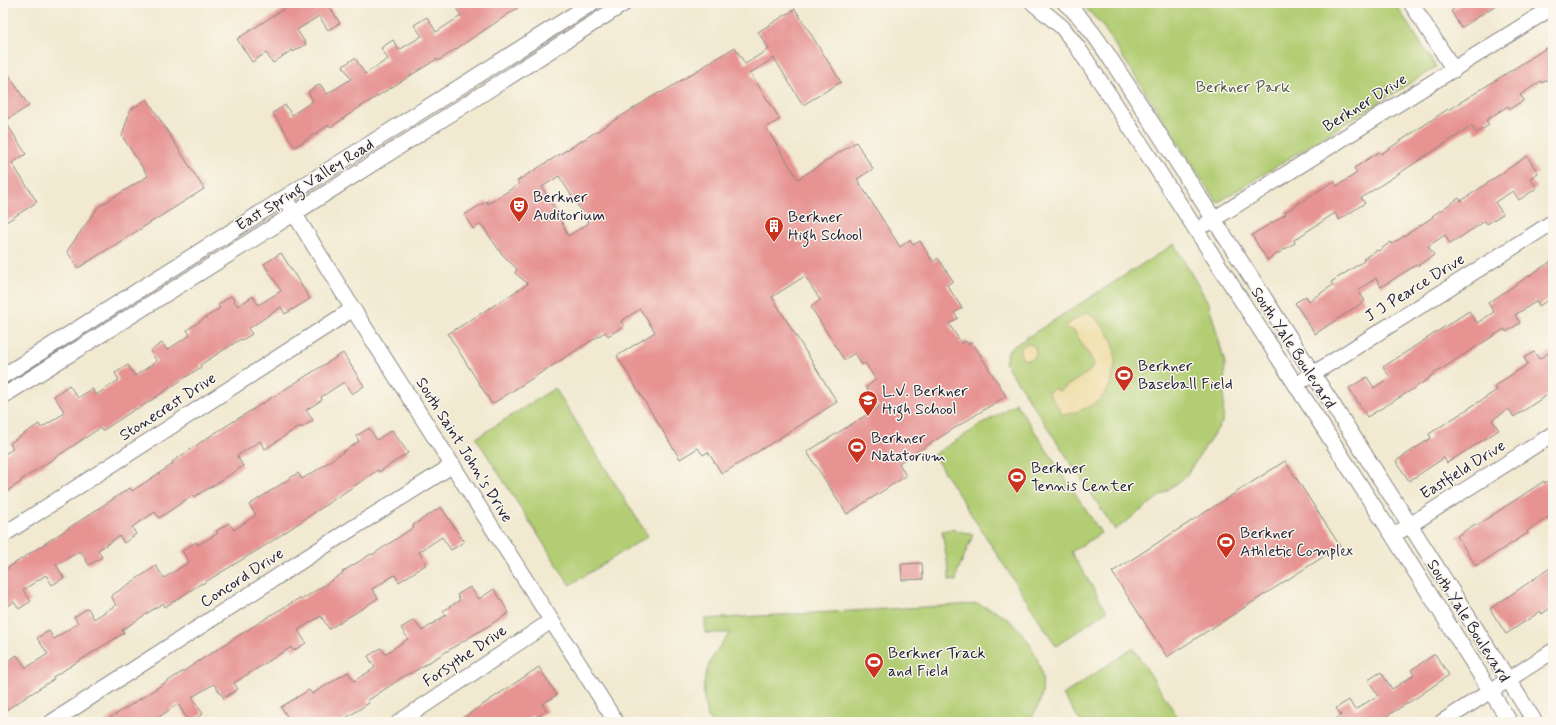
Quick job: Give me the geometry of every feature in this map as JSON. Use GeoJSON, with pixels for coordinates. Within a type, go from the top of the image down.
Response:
{"type":"FeatureCollection","features":[{"type":"Feature","properties":{"kind":"street","name":"East Spring Valley Road"},"geometry":{"type":"LineString","coordinates":[[3,376],[592,3]]}},
{"type":"Feature","properties":{"kind":"street","name":"East Spring Valley Road"},"geometry":{"type":"LineString","coordinates":[[3,396],[295,213],[625,3]]}},
{"type":"Feature","properties":{"kind":"street","name":"South Yale Boulevard"},"geometry":{"type":"LineString","coordinates":[[1065,3],[1077,13],[1095,36],[1314,374],[1535,722]]}},
{"type":"Feature","properties":{"kind":"street"},"geometry":{"type":"LineString","coordinates":[[1411,3],[1454,70]]}},
{"type":"Feature","properties":{"kind":"street","name":"South Yale Boulevard"},"geometry":{"type":"LineString","coordinates":[[1043,6],[1078,48],[1197,230],[1510,722]]}},
{"type":"Feature","properties":{"kind":"street","name":"Berkner Drive"},"geometry":{"type":"LineString","coordinates":[[1197,230],[1553,7]]}},
{"type":"Feature","properties":{"kind":"street","name":"South Saint John's Drive"},"geometry":{"type":"LineString","coordinates":[[285,197],[353,309],[616,722]]}},
{"type":"Feature","properties":{"kind":"street","name":"J J Pearce Drive"},"geometry":{"type":"LineString","coordinates":[[1296,385],[1553,222]]}},
{"type":"Feature","properties":{"kind":"street"},"geometry":{"type":"LineString","coordinates":[[113,306],[122,321]]}},
{"type":"Feature","properties":{"kind":"street","name":"Stonecrest Drive"},"geometry":{"type":"LineString","coordinates":[[3,535],[353,309]]}},
{"type":"Feature","properties":{"kind":"street","name":"Eastfield Drive"},"geometry":{"type":"LineString","coordinates":[[1392,536],[1553,434]]}},
{"type":"Feature","properties":{"kind":"street","name":"Concord Drive"},"geometry":{"type":"LineString","coordinates":[[52,722],[453,465]]}},
{"type":"Feature","properties":{"kind":"street","name":"Forsythe Drive"},"geometry":{"type":"LineString","coordinates":[[398,722],[551,621]]}},
{"type":"Feature","properties":{"kind":"street"},"geometry":{"type":"LineString","coordinates":[[1442,722],[1553,651]]}},
{"type":"Feature","properties":{"kind":"green space","name":"Berkner Park"},"geometry":{"type":"Polygon","coordinates":[[[1081,3],[1395,3],[1436,67],[1217,203],[1102,25],[1081,3]]]}},
{"type":"Feature","properties":{"kind":"green space","name":"Berkner Baseball Field"},"geometry":{"type":"Polygon","coordinates":[[[1174,244],[1209,304],[1225,363],[1223,421],[1185,477],[1115,530],[1005,363],[1009,349],[1174,244]]]}},
{"type":"Feature","properties":{"kind":"green space"},"geometry":{"type":"Polygon","coordinates":[[[555,388],[648,536],[570,585],[476,438],[555,388]]]}},
{"type":"Feature","properties":{"kind":"green space","name":"Berkner Tennis Center"},"geometry":{"type":"Polygon","coordinates":[[[1016,403],[1101,533],[1071,552],[1107,611],[1056,646],[933,455],[1016,403]]]}},
{"type":"Feature","properties":{"kind":"green space"},"geometry":{"type":"Polygon","coordinates":[[[953,529],[973,535],[957,573],[956,581],[949,580],[942,531],[953,529]]]}},
{"type":"Feature","properties":{"kind":"green space"},"geometry":{"type":"Polygon","coordinates":[[[978,604],[997,612],[1016,626],[1029,643],[1039,663],[1043,684],[1042,694],[1035,712],[1029,722],[710,722],[704,697],[706,674],[709,664],[730,633],[705,633],[705,619],[978,604]]]}},
{"type":"Feature","properties":{"kind":"green space"},"geometry":{"type":"Polygon","coordinates":[[[1133,648],[1181,722],[1081,722],[1063,695],[1133,648]]]}},
{"type":"Feature","properties":{"kind":"sand"},"geometry":{"type":"Polygon","coordinates":[[[1087,312],[1102,325],[1111,339],[1115,355],[1113,375],[1108,390],[1098,401],[1084,409],[1063,415],[1048,392],[1054,388],[1059,391],[1090,371],[1094,363],[1074,331],[1067,329],[1065,326],[1087,312]]]}},
{"type":"Feature","properties":{"kind":"sand"},"geometry":{"type":"Polygon","coordinates":[[[1028,344],[1034,346],[1036,352],[1034,358],[1028,360],[1022,358],[1020,352],[1022,346],[1028,344]]]}},
{"type":"Feature","properties":{"kind":"building"},"geometry":{"type":"Polygon","coordinates":[[[293,3],[327,3],[340,23],[328,30],[319,16],[297,30],[306,44],[293,52],[292,50],[273,63],[266,53],[252,62],[237,39],[293,3]]]}},
{"type":"Feature","properties":{"kind":"building"},"geometry":{"type":"Polygon","coordinates":[[[453,3],[525,3],[438,61],[437,59],[331,127],[329,125],[295,147],[273,113],[285,105],[292,115],[313,101],[308,92],[320,84],[327,94],[351,79],[343,66],[355,58],[365,74],[388,59],[381,48],[393,40],[399,50],[422,36],[414,25],[427,17],[436,32],[461,16],[453,3]]]}},
{"type":"Feature","properties":{"kind":"building"},"geometry":{"type":"Polygon","coordinates":[[[1463,3],[1499,3],[1461,28],[1451,11],[1463,3]]]}},
{"type":"Feature","properties":{"kind":"building","name":"Berkner High School"},"geometry":{"type":"Polygon","coordinates":[[[795,9],[841,82],[803,105],[774,58],[750,73],[780,119],[766,128],[798,179],[856,142],[873,169],[857,179],[900,247],[910,240],[913,245],[920,241],[933,262],[938,258],[953,281],[947,285],[962,308],[954,313],[958,318],[949,324],[962,344],[966,341],[968,344],[972,342],[1006,396],[899,463],[906,476],[847,514],[807,452],[879,407],[866,387],[876,380],[865,363],[862,365],[855,353],[844,360],[811,307],[820,300],[805,276],[772,297],[837,402],[722,474],[708,452],[703,455],[698,448],[680,459],[617,356],[655,332],[640,309],[621,321],[624,326],[608,336],[605,332],[492,404],[448,334],[528,284],[515,273],[517,269],[501,253],[481,224],[473,229],[464,215],[487,201],[488,204],[519,184],[517,181],[735,47],[745,64],[769,49],[758,32],[795,9]],[[559,176],[542,187],[559,216],[568,236],[589,223],[559,176]]]}},
{"type":"Feature","properties":{"kind":"building"},"geometry":{"type":"Polygon","coordinates":[[[1553,44],[1553,76],[1542,83],[1541,81],[1520,95],[1524,100],[1510,109],[1508,106],[1486,120],[1489,125],[1476,133],[1472,126],[1361,198],[1365,203],[1339,220],[1335,213],[1294,240],[1295,243],[1267,260],[1252,235],[1334,181],[1337,186],[1357,173],[1354,168],[1379,152],[1381,154],[1448,109],[1553,44]]]}},
{"type":"Feature","properties":{"kind":"building"},"geometry":{"type":"Polygon","coordinates":[[[3,66],[29,106],[5,121],[26,154],[12,163],[37,202],[3,224],[3,66]]]}},
{"type":"Feature","properties":{"kind":"building"},"geometry":{"type":"Polygon","coordinates":[[[147,99],[204,189],[78,268],[67,251],[98,207],[148,176],[122,136],[130,110],[147,99]]]}},
{"type":"Feature","properties":{"kind":"building"},"geometry":{"type":"Polygon","coordinates":[[[1527,156],[1538,173],[1530,178],[1537,188],[1519,200],[1513,191],[1495,202],[1503,214],[1487,224],[1485,221],[1450,244],[1445,235],[1428,246],[1434,255],[1381,287],[1376,278],[1358,290],[1365,301],[1315,334],[1295,303],[1306,296],[1309,301],[1333,285],[1331,282],[1364,261],[1363,259],[1391,242],[1392,244],[1459,198],[1461,201],[1527,156]]]}},
{"type":"Feature","properties":{"kind":"building"},"geometry":{"type":"Polygon","coordinates":[[[281,253],[310,299],[285,314],[281,307],[248,329],[252,334],[242,340],[241,339],[200,365],[201,367],[138,409],[137,408],[102,431],[100,428],[21,480],[22,481],[3,494],[3,455],[13,449],[10,443],[39,424],[41,428],[63,414],[62,413],[64,411],[54,396],[69,385],[78,398],[92,389],[96,395],[119,380],[115,373],[128,365],[135,376],[157,361],[150,351],[162,343],[167,350],[190,335],[187,330],[220,308],[218,305],[231,296],[238,306],[253,296],[258,305],[281,291],[264,264],[281,253]]]}},
{"type":"Feature","properties":{"kind":"building"},"geometry":{"type":"Polygon","coordinates":[[[1553,260],[1553,297],[1539,306],[1537,301],[1515,315],[1520,323],[1506,332],[1504,329],[1402,396],[1367,417],[1349,388],[1367,377],[1374,388],[1390,377],[1383,367],[1469,311],[1477,323],[1494,312],[1488,303],[1553,260]]]}},
{"type":"Feature","properties":{"kind":"building"},"geometry":{"type":"Polygon","coordinates":[[[1553,350],[1553,391],[1514,417],[1509,409],[1492,420],[1499,430],[1447,463],[1444,458],[1409,481],[1396,461],[1431,438],[1429,434],[1497,390],[1494,386],[1528,364],[1524,358],[1534,352],[1539,359],[1553,350]]]}},
{"type":"Feature","properties":{"kind":"building"},"geometry":{"type":"Polygon","coordinates":[[[343,353],[364,386],[352,394],[344,382],[321,397],[322,400],[306,410],[313,420],[301,428],[300,426],[265,449],[260,441],[237,456],[243,466],[219,482],[194,497],[193,495],[159,518],[155,512],[132,527],[136,534],[124,543],[120,536],[98,550],[102,557],[89,565],[80,551],[56,565],[64,578],[52,585],[46,575],[23,590],[31,601],[19,609],[14,602],[3,609],[3,571],[130,488],[132,491],[173,464],[172,462],[207,438],[343,353]]]}},
{"type":"Feature","properties":{"kind":"building"},"geometry":{"type":"Polygon","coordinates":[[[369,428],[377,440],[392,430],[408,453],[379,472],[378,470],[266,545],[165,607],[163,603],[122,630],[124,633],[53,677],[54,679],[3,712],[3,665],[17,655],[26,668],[48,654],[37,638],[49,631],[54,639],[78,623],[74,617],[88,608],[94,619],[116,605],[111,596],[156,566],[164,578],[189,562],[182,551],[196,542],[198,545],[218,533],[216,531],[229,523],[234,530],[256,515],[249,505],[298,473],[302,479],[317,470],[359,441],[356,436],[369,428]]]}},
{"type":"Feature","properties":{"kind":"building","name":"Berkner Athletic Complex"},"geometry":{"type":"Polygon","coordinates":[[[1285,461],[1340,546],[1167,657],[1112,572],[1285,461]]]}},
{"type":"Feature","properties":{"kind":"building"},"geometry":{"type":"Polygon","coordinates":[[[1553,477],[1553,514],[1527,531],[1528,533],[1476,566],[1457,536],[1475,524],[1476,526],[1544,481],[1545,483],[1553,477]]]}},
{"type":"Feature","properties":{"kind":"building"},"geometry":{"type":"Polygon","coordinates":[[[441,507],[464,542],[451,550],[442,537],[419,552],[427,564],[399,582],[395,575],[372,589],[378,598],[365,607],[329,629],[321,616],[298,630],[306,643],[293,651],[291,647],[234,683],[238,689],[224,698],[214,684],[192,697],[203,714],[189,722],[178,704],[152,722],[104,722],[271,615],[300,598],[301,600],[343,573],[342,572],[371,554],[372,555],[414,527],[413,525],[441,507]]]}},
{"type":"Feature","properties":{"kind":"building"},"geometry":{"type":"Polygon","coordinates":[[[922,563],[923,579],[902,580],[901,564],[922,563]]]}},
{"type":"Feature","properties":{"kind":"building"},"geometry":{"type":"Polygon","coordinates":[[[1553,566],[1553,606],[1542,614],[1541,611],[1506,634],[1490,609],[1553,566]]]}},
{"type":"Feature","properties":{"kind":"building"},"geometry":{"type":"Polygon","coordinates":[[[470,587],[479,599],[494,589],[509,613],[410,674],[409,673],[367,701],[369,703],[340,722],[291,722],[281,707],[309,690],[312,694],[348,672],[354,681],[375,668],[368,656],[381,648],[385,654],[408,639],[401,628],[414,620],[422,631],[446,615],[443,611],[460,600],[457,595],[470,587]]]}},
{"type":"Feature","properties":{"kind":"building"},"geometry":{"type":"Polygon","coordinates":[[[1435,654],[1449,675],[1419,696],[1377,722],[1331,722],[1341,715],[1336,708],[1349,700],[1355,710],[1378,695],[1368,680],[1381,672],[1392,689],[1414,675],[1411,670],[1435,654]]]}},
{"type":"Feature","properties":{"kind":"building"},"geometry":{"type":"Polygon","coordinates":[[[539,667],[557,695],[542,704],[547,711],[535,719],[532,716],[522,722],[457,722],[539,667]]]}},
{"type":"Feature","properties":{"kind":"place","name":"Berkner Auditorium"},"geometry":{"type":"Point","coordinates":[519,223]}},
{"type":"Feature","properties":{"kind":"place","name":"Berkner High School"},"geometry":{"type":"Point","coordinates":[774,243]}},
{"type":"Feature","properties":{"kind":"place","name":"Berkner Baseball Field"},"geometry":{"type":"Point","coordinates":[1124,392]}},
{"type":"Feature","properties":{"kind":"place","name":"L.V. Berkner High School"},"geometry":{"type":"Point","coordinates":[868,417]}},
{"type":"Feature","properties":{"kind":"place","name":"Berkner Natatorium"},"geometry":{"type":"Point","coordinates":[857,464]}},
{"type":"Feature","properties":{"kind":"place","name":"Berkner Tennis Center"},"geometry":{"type":"Point","coordinates":[1017,494]}},
{"type":"Feature","properties":{"kind":"place","name":"Berkner Athletic Complex"},"geometry":{"type":"Point","coordinates":[1226,559]}},
{"type":"Feature","properties":{"kind":"place","name":"Berkner Track and Field"},"geometry":{"type":"Point","coordinates":[874,679]}}]}
